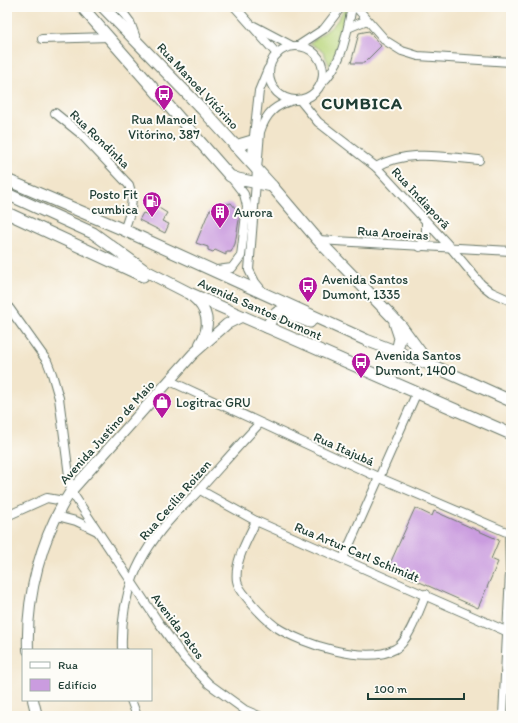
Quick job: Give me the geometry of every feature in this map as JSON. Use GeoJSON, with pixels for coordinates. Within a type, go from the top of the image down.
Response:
{"type":"FeatureCollection","features":[{"type":"Feature","properties":{"kind":"main road"},"geometry":{"type":"LineString","coordinates":[[82,7],[110,37],[230,176],[238,180],[272,186]]}},
{"type":"Feature","properties":{"kind":"main road","name":"Rua Manoel Vitórino"},"geometry":{"type":"LineString","coordinates":[[103,7],[138,42],[255,167],[318,240],[407,334],[429,364]]}},
{"type":"Feature","properties":{"kind":"main road"},"geometry":{"type":"LineString","coordinates":[[235,146],[252,141]]}},
{"type":"Feature","properties":{"kind":"main road","name":"Avenida Santos Dumont"},"geometry":{"type":"LineString","coordinates":[[7,180],[214,270],[366,340],[429,364],[511,401]]}},
{"type":"Feature","properties":{"kind":"main road","name":"Avenida Santos Dumont"},"geometry":{"type":"LineString","coordinates":[[7,194],[93,233],[131,262],[164,281],[189,293],[511,434]]}},
{"type":"Feature","properties":{"kind":"main road"},"geometry":{"type":"LineString","coordinates":[[7,213],[150,279],[164,281]]}},
{"type":"Feature","properties":{"kind":"main road"},"geometry":{"type":"LineString","coordinates":[[267,327],[277,312],[281,311],[334,331],[366,340]]}},
{"type":"Feature","properties":{"kind":"main road","name":"Rua Manoel Vitórino"},"geometry":{"type":"LineString","coordinates":[[393,319],[400,338],[397,351]]}},
{"type":"Feature","properties":{"kind":"street"},"geometry":{"type":"LineString","coordinates":[[118,7],[130,22],[138,42]]}},
{"type":"Feature","properties":{"kind":"street"},"geometry":{"type":"LineString","coordinates":[[235,7],[277,54]]}},
{"type":"Feature","properties":{"kind":"street"},"geometry":{"type":"LineString","coordinates":[[264,293],[255,282],[249,270],[256,183],[252,141],[261,82],[270,64],[281,50],[295,46],[324,29],[341,7]]}},
{"type":"Feature","properties":{"kind":"street"},"geometry":{"type":"LineString","coordinates":[[310,114],[314,93],[331,74],[338,63],[345,43],[352,7]]}},
{"type":"Feature","properties":{"kind":"street"},"geometry":{"type":"LineString","coordinates":[[356,7],[386,40],[402,51],[418,56],[511,62]]}},
{"type":"Feature","properties":{"kind":"street"},"geometry":{"type":"LineString","coordinates":[[348,28],[361,21],[367,20]]}},
{"type":"Feature","properties":{"kind":"street"},"geometry":{"type":"LineString","coordinates":[[252,25],[295,46],[309,49],[317,56],[322,64],[323,72],[320,85]]}},
{"type":"Feature","properties":{"kind":"street"},"geometry":{"type":"LineString","coordinates":[[42,39],[110,37]]}},
{"type":"Feature","properties":{"kind":"street"},"geometry":{"type":"LineString","coordinates":[[270,64],[269,78],[272,86],[284,97],[297,100]]}},
{"type":"Feature","properties":{"kind":"street"},"geometry":{"type":"LineString","coordinates":[[255,167],[264,120],[274,108],[314,93]]}},
{"type":"Feature","properties":{"kind":"street","name":"Rua Indiaporã"},"geometry":{"type":"LineString","coordinates":[[297,100],[328,130],[376,167],[451,248],[481,284],[491,292],[511,302]]}},
{"type":"Feature","properties":{"kind":"street","name":"Rua Rondinha"},"geometry":{"type":"LineString","coordinates":[[55,113],[81,134],[129,185],[133,203],[124,230]]}},
{"type":"Feature","properties":{"kind":"street"},"geometry":{"type":"LineString","coordinates":[[376,167],[392,159],[408,156],[479,160]]}},
{"type":"Feature","properties":{"kind":"street"},"geometry":{"type":"LineString","coordinates":[[214,270],[232,268],[241,256],[247,206],[246,199],[230,176]]}},
{"type":"Feature","properties":{"kind":"street"},"geometry":{"type":"LineString","coordinates":[[420,247],[426,237],[426,222]]}},
{"type":"Feature","properties":{"kind":"street","name":"Rua Aroeiras"},"geometry":{"type":"LineString","coordinates":[[318,240],[511,251]]}},
{"type":"Feature","properties":{"kind":"street","name":"Rua Aroeiras"},"geometry":{"type":"LineString","coordinates":[[332,254],[337,248],[346,242]]}},
{"type":"Feature","properties":{"kind":"street","name":"Avenida Justino de Maio"},"geometry":{"type":"LineString","coordinates":[[28,649],[32,597],[40,560],[64,501],[71,491],[170,381],[193,354],[206,335],[208,320],[204,308],[189,293]]}},
{"type":"Feature","properties":{"kind":"street","name":"Avenida Patos"},"geometry":{"type":"LineString","coordinates":[[7,305],[47,362],[52,374],[59,398],[71,491],[131,582],[184,658],[209,684],[245,710],[259,716]]}},
{"type":"Feature","properties":{"kind":"street","name":"Avenida Justino de Maio"},"geometry":{"type":"LineString","coordinates":[[193,354],[227,324],[243,316]]}},
{"type":"Feature","properties":{"kind":"street","name":"Rua Itajubá"},"geometry":{"type":"LineString","coordinates":[[170,381],[259,424],[380,478],[510,533]]}},
{"type":"Feature","properties":{"kind":"street"},"geometry":{"type":"LineString","coordinates":[[343,559],[417,392]]}},
{"type":"Feature","properties":{"kind":"street","name":"Rua Cecília Roizen"},"geometry":{"type":"LineString","coordinates":[[122,649],[121,630],[131,582],[138,564],[152,542],[174,515],[200,490],[259,424]]}},
{"type":"Feature","properties":{"kind":"street","name":"Rua Artur Carl Schimidt"},"geometry":{"type":"LineString","coordinates":[[200,490],[256,521],[426,594],[508,632]]}},
{"type":"Feature","properties":{"kind":"street"},"geometry":{"type":"LineString","coordinates":[[7,516],[47,498],[64,501]]}},
{"type":"Feature","properties":{"kind":"street"},"geometry":{"type":"LineString","coordinates":[[57,516],[76,521],[98,531]]}},
{"type":"Feature","properties":{"kind":"street"},"geometry":{"type":"LineString","coordinates":[[256,521],[239,560],[237,583],[244,595],[261,613],[276,626],[296,637],[320,647],[354,653],[382,654],[395,649],[404,639],[426,594]]}},
{"type":"Feature","properties":{"kind":"street"},"geometry":{"type":"LineString","coordinates":[[503,716],[511,573],[510,533]]}},
{"type":"Feature","properties":{"kind":"street"},"geometry":{"type":"LineString","coordinates":[[33,701],[37,716]]}},
{"type":"Feature","properties":{"kind":"street"},"geometry":{"type":"LineString","coordinates":[[131,701],[137,716]]}},
{"type":"Feature","properties":{"kind":"green space"},"geometry":{"type":"Polygon","coordinates":[[[344,7],[349,7],[340,40],[330,67],[323,51],[310,43],[335,23],[344,7]]]}},
{"type":"Feature","properties":{"kind":"building"},"geometry":{"type":"Polygon","coordinates":[[[369,31],[381,46],[364,63],[351,63],[359,33],[369,31]]]}},
{"type":"Feature","properties":{"kind":"building","name":"Aurora"},"geometry":{"type":"Polygon","coordinates":[[[231,203],[240,214],[235,244],[231,252],[226,252],[226,255],[215,250],[213,252],[208,250],[208,247],[196,243],[209,211],[231,203]]]}},
{"type":"Feature","properties":{"kind":"building","name":"Posto Fit cumbica"},"geometry":{"type":"Polygon","coordinates":[[[154,205],[167,213],[162,221],[169,224],[165,233],[139,220],[143,213],[149,215],[154,205]]]}},
{"type":"Feature","properties":{"kind":"building"},"geometry":{"type":"Polygon","coordinates":[[[415,508],[432,516],[434,511],[499,540],[491,559],[498,562],[478,608],[388,568],[415,508]]]}},
{"type":"Feature","properties":{"kind":"place","name":"Rua Manoel Vitórino, 387"},"geometry":{"type":"Point","coordinates":[164,111]}},
{"type":"Feature","properties":{"kind":"place","name":"Posto Fit cumbica"},"geometry":{"type":"Point","coordinates":[152,218]}},
{"type":"Feature","properties":{"kind":"place","name":"Aurora"},"geometry":{"type":"Point","coordinates":[220,229]}},
{"type":"Feature","properties":{"kind":"place","name":"Avenida Santos Dumont, 1335"},"geometry":{"type":"Point","coordinates":[308,303]}},
{"type":"Feature","properties":{"kind":"place","name":"Avenida Santos Dumont, 1400"},"geometry":{"type":"Point","coordinates":[361,379]}},
{"type":"Feature","properties":{"kind":"place","name":"Logitrac GRU"},"geometry":{"type":"Point","coordinates":[162,419]}},
{"type":"Feature","properties":{"kind":"district","name":"CUMBICA"},"geometry":{"type":"Point","coordinates":[362,103]}}]}
